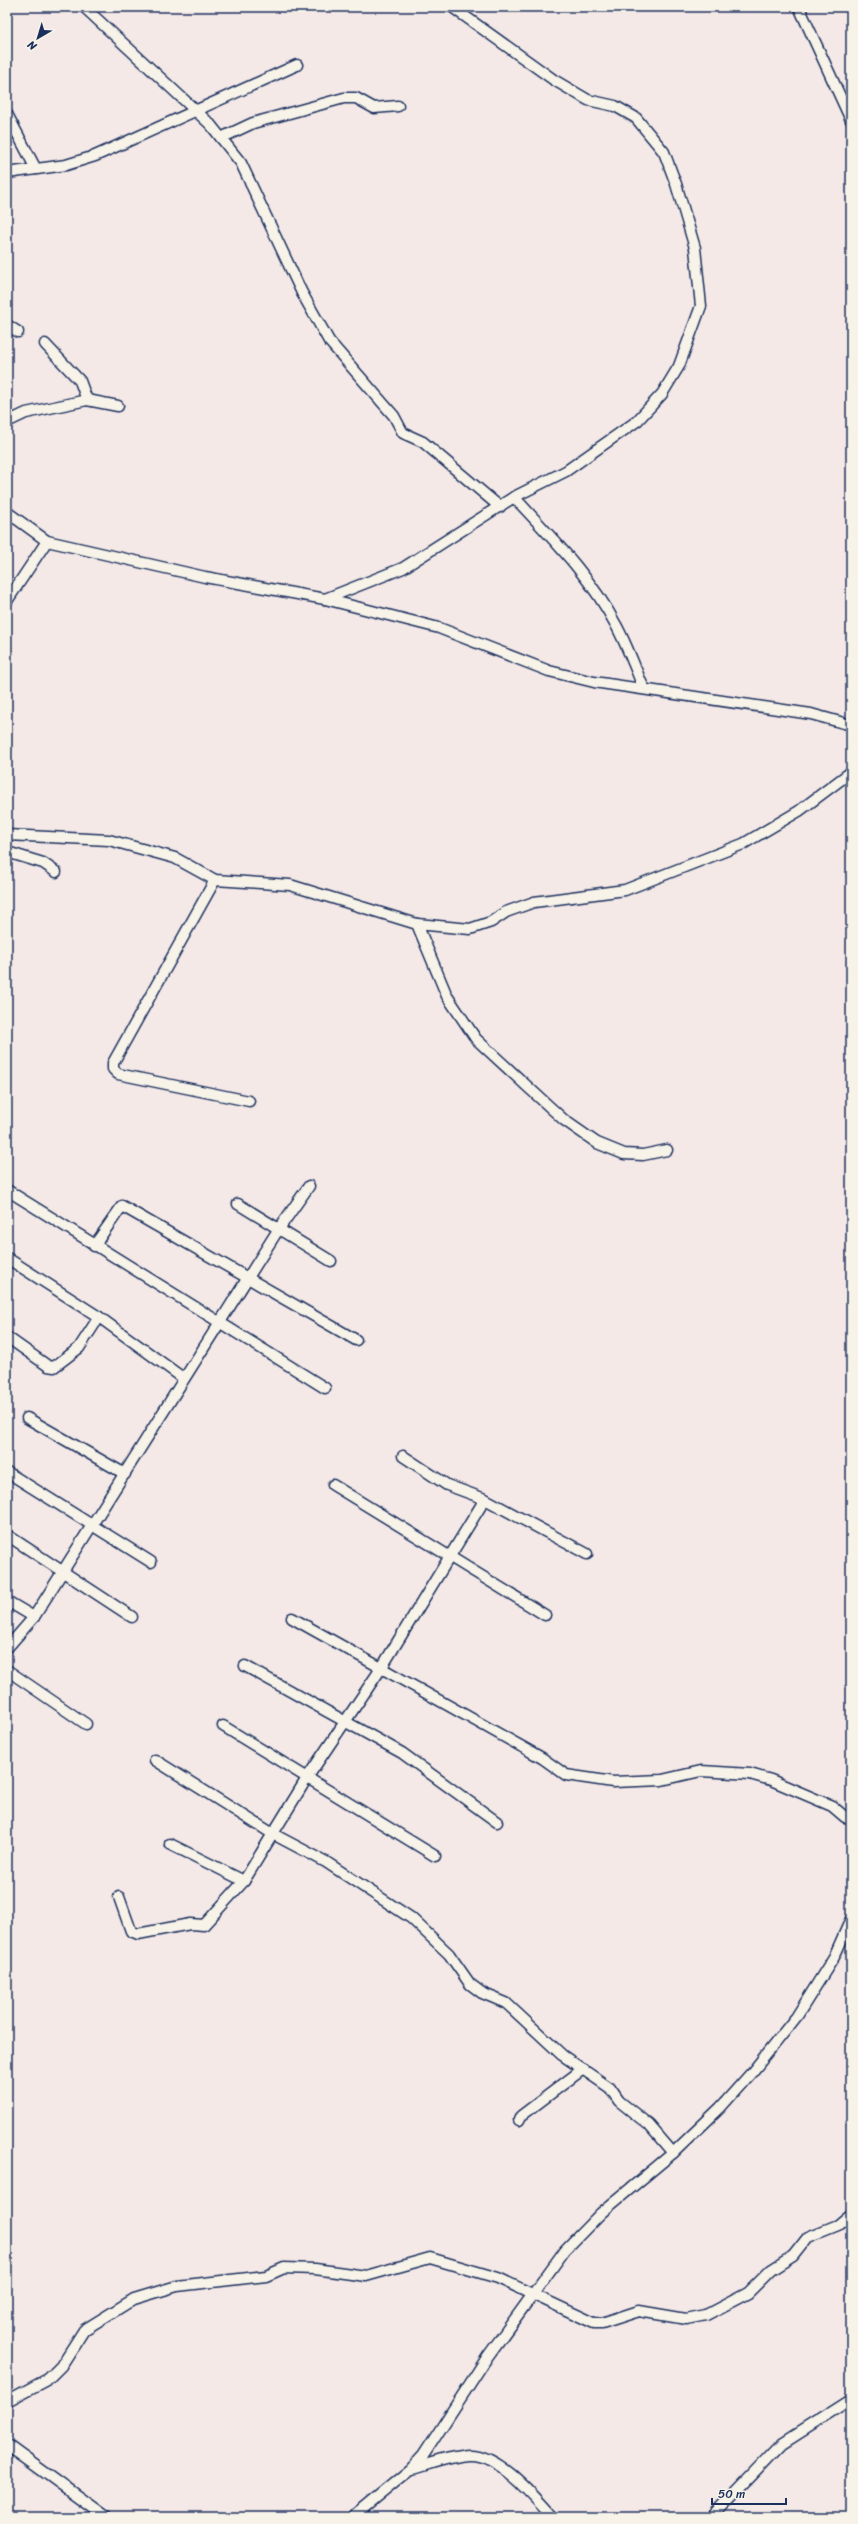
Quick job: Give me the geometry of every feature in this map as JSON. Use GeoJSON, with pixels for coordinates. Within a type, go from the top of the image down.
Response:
{"type":"FeatureCollection","features":[{"type":"Feature","properties":{"kind":"street"},"geometry":{"type":"LineString","coordinates":[[84,7],[193,110],[210,124],[241,163],[302,293],[330,342],[394,416],[403,433],[423,442],[500,507]]}},
{"type":"Feature","properties":{"kind":"street"},"geometry":{"type":"LineString","coordinates":[[325,599],[403,568],[514,497],[566,470],[637,421],[662,394],[679,366],[701,306],[695,248],[676,184],[664,152],[636,118],[615,106],[588,100],[554,80],[452,7]]}},
{"type":"Feature","properties":{"kind":"street"},"geometry":{"type":"LineString","coordinates":[[799,7],[851,120]]}},
{"type":"Feature","properties":{"kind":"street"},"geometry":{"type":"LineString","coordinates":[[7,173],[66,165],[95,156],[193,110],[297,65]]}},
{"type":"Feature","properties":{"kind":"street"},"geometry":{"type":"LineString","coordinates":[[221,138],[253,123],[344,98],[356,98],[374,108],[398,106]]}},
{"type":"Feature","properties":{"kind":"street"},"geometry":{"type":"LineString","coordinates":[[7,114],[36,169]]}},
{"type":"Feature","properties":{"kind":"street"},"geometry":{"type":"LineString","coordinates":[[7,325],[18,332]]}},
{"type":"Feature","properties":{"kind":"street"},"geometry":{"type":"LineString","coordinates":[[45,344],[80,381],[87,400]]}},
{"type":"Feature","properties":{"kind":"street"},"geometry":{"type":"LineString","coordinates":[[7,422],[26,413],[87,400],[118,406]]}},
{"type":"Feature","properties":{"kind":"street"},"geometry":{"type":"LineString","coordinates":[[514,497],[543,528],[599,598],[616,625],[644,689]]}},
{"type":"Feature","properties":{"kind":"street"},"geometry":{"type":"LineString","coordinates":[[7,512],[47,541],[205,577],[325,599],[439,628],[549,671],[594,682],[811,714],[851,725]]}},
{"type":"Feature","properties":{"kind":"street"},"geometry":{"type":"LineString","coordinates":[[7,601],[47,541]]}},
{"type":"Feature","properties":{"kind":"street"},"geometry":{"type":"LineString","coordinates":[[7,835],[109,840],[175,858],[215,880],[290,885],[417,924],[470,929],[491,922],[506,912],[534,902],[625,890],[743,844],[798,811],[851,772]]}},
{"type":"Feature","properties":{"kind":"street"},"geometry":{"type":"LineString","coordinates":[[7,852],[42,863],[56,872]]}},
{"type":"Feature","properties":{"kind":"street"},"geometry":{"type":"LineString","coordinates":[[215,880],[113,1063],[113,1069],[118,1074],[249,1101]]}},
{"type":"Feature","properties":{"kind":"street"},"geometry":{"type":"LineString","coordinates":[[417,924],[447,996],[476,1039],[540,1099],[564,1120],[597,1143],[624,1154],[643,1155],[667,1150]]}},
{"type":"Feature","properties":{"kind":"street"},"geometry":{"type":"LineString","coordinates":[[7,1648],[34,1617],[125,1474],[183,1378],[220,1323],[278,1230],[309,1186]]}},
{"type":"Feature","properties":{"kind":"street"},"geometry":{"type":"LineString","coordinates":[[7,1190],[94,1246],[325,1388]]}},
{"type":"Feature","properties":{"kind":"street"},"geometry":{"type":"LineString","coordinates":[[238,1204],[278,1230],[331,1261]]}},
{"type":"Feature","properties":{"kind":"street"},"geometry":{"type":"LineString","coordinates":[[94,1246],[122,1206],[356,1340]]}},
{"type":"Feature","properties":{"kind":"street"},"geometry":{"type":"LineString","coordinates":[[7,1258],[99,1317],[183,1378]]}},
{"type":"Feature","properties":{"kind":"street"},"geometry":{"type":"LineString","coordinates":[[7,1337],[48,1366],[54,1367],[79,1348],[99,1317]]}},
{"type":"Feature","properties":{"kind":"street"},"geometry":{"type":"LineString","coordinates":[[26,1418],[125,1474]]}},
{"type":"Feature","properties":{"kind":"street"},"geometry":{"type":"LineString","coordinates":[[403,1456],[447,1485],[484,1499],[587,1554]]}},
{"type":"Feature","properties":{"kind":"street"},"geometry":{"type":"LineString","coordinates":[[7,1472],[151,1562]]}},
{"type":"Feature","properties":{"kind":"street"},"geometry":{"type":"LineString","coordinates":[[333,1485],[545,1615]]}},
{"type":"Feature","properties":{"kind":"street"},"geometry":{"type":"LineString","coordinates":[[119,1896],[131,1931],[138,1934],[190,1924],[204,1925],[244,1881],[307,1778],[382,1667],[484,1499]]}},
{"type":"Feature","properties":{"kind":"street"},"geometry":{"type":"LineString","coordinates":[[7,1535],[63,1570],[132,1617]]}},
{"type":"Feature","properties":{"kind":"street"},"geometry":{"type":"LineString","coordinates":[[7,1601],[34,1617]]}},
{"type":"Feature","properties":{"kind":"street"},"geometry":{"type":"LineString","coordinates":[[292,1618],[382,1667],[542,1758],[566,1775],[613,1782],[662,1780],[701,1771],[750,1774],[771,1780],[832,1806],[846,1817],[851,1818]]}},
{"type":"Feature","properties":{"kind":"street"},"geometry":{"type":"LineString","coordinates":[[245,1666],[346,1720],[402,1753],[497,1822]]}},
{"type":"Feature","properties":{"kind":"street"},"geometry":{"type":"LineString","coordinates":[[7,1670],[86,1724]]}},
{"type":"Feature","properties":{"kind":"street"},"geometry":{"type":"LineString","coordinates":[[223,1726],[435,1856]]}},
{"type":"Feature","properties":{"kind":"street"},"geometry":{"type":"LineString","coordinates":[[155,1760],[273,1834],[326,1862],[411,1918],[449,1954],[470,1984],[482,1993],[506,2003],[562,2055],[610,2088],[619,2101],[649,2125],[673,2153]]}},
{"type":"Feature","properties":{"kind":"street"},"geometry":{"type":"LineString","coordinates":[[170,1844],[244,1881]]}},
{"type":"Feature","properties":{"kind":"street"},"geometry":{"type":"LineString","coordinates":[[353,2517],[411,2469],[438,2436],[488,2356],[565,2250],[600,2213],[673,2153],[720,2108],[797,2016],[834,1957],[851,1919]]}},
{"type":"Feature","properties":{"kind":"street"},"geometry":{"type":"LineString","coordinates":[[519,2120],[521,2116],[583,2069]]}},
{"type":"Feature","properties":{"kind":"street"},"geometry":{"type":"LineString","coordinates":[[7,2401],[48,2379],[62,2366],[84,2330],[98,2320],[134,2299],[177,2286],[266,2276],[284,2268],[315,2269],[366,2276],[430,2258],[480,2272],[533,2294],[594,2323],[602,2323],[639,2311],[686,2319],[701,2316],[748,2293],[771,2270],[793,2256],[808,2237],[838,2225],[851,2214]]}},
{"type":"Feature","properties":{"kind":"street"},"geometry":{"type":"LineString","coordinates":[[712,2517],[782,2444],[851,2400]]}},
{"type":"Feature","properties":{"kind":"street"},"geometry":{"type":"LineString","coordinates":[[7,2445],[106,2517]]}},
{"type":"Feature","properties":{"kind":"street"},"geometry":{"type":"LineString","coordinates":[[411,2469],[470,2455],[485,2458],[501,2466],[553,2517]]}}]}
